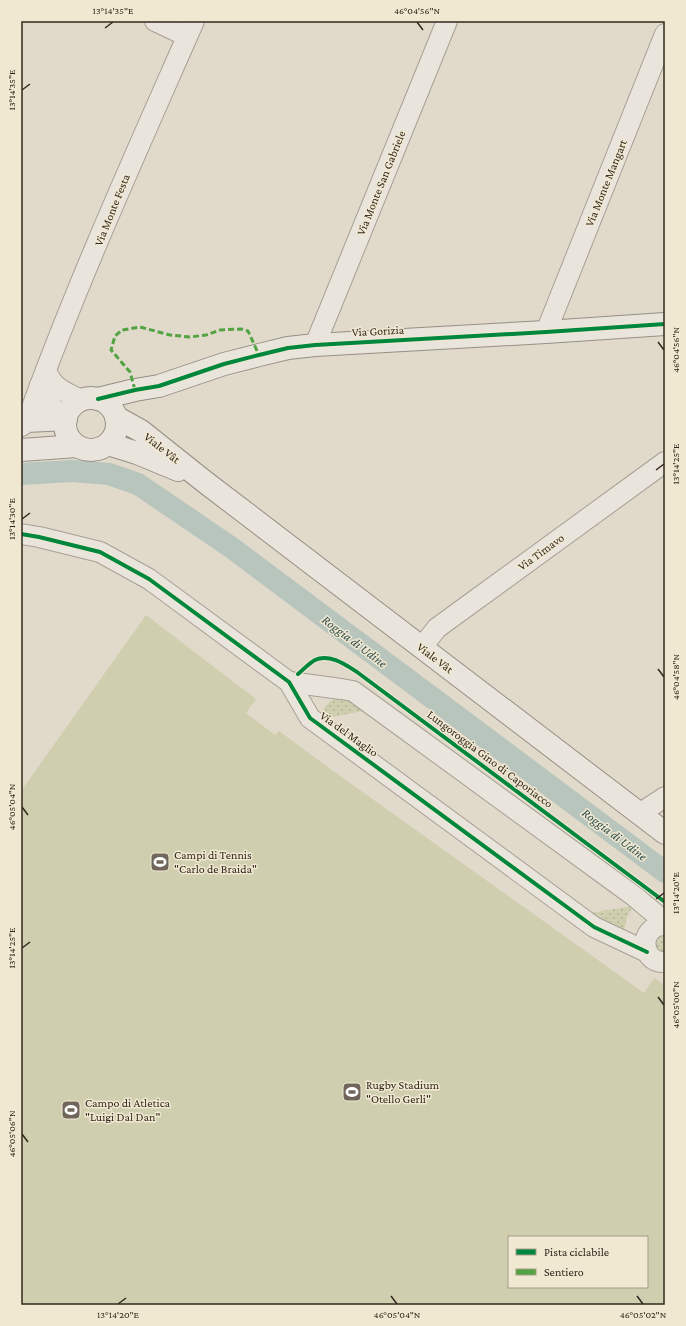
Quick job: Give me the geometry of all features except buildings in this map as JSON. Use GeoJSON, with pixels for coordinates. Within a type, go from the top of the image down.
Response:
{"type":"FeatureCollection","features":[{"type":"Feature","properties":{"kind":"main road","name":"Via Gorizia"},"geometry":{"type":"LineString","coordinates":[[89,400],[158,386],[224,364],[288,348],[315,344],[665,324]]}},
{"type":"Feature","properties":{"kind":"main road","name":"Via Gorizia"},"geometry":{"type":"LineString","coordinates":[[116,415],[158,386]]}},
{"type":"Feature","properties":{"kind":"main road","name":"Viale Vât"},"geometry":{"type":"LineString","coordinates":[[89,400],[105,402],[116,415],[141,432],[665,833]]}},
{"type":"Feature","properties":{"kind":"main road"},"geometry":{"type":"LineString","coordinates":[[89,400],[73,405],[67,413],[66,429],[70,438],[77,446],[84,449],[93,450],[108,444],[116,432],[116,415]]}},
{"type":"Feature","properties":{"kind":"main road"},"geometry":{"type":"LineString","coordinates":[[24,423],[66,419]]}},
{"type":"Feature","properties":{"kind":"main road","name":"Viale Vât"},"geometry":{"type":"LineString","coordinates":[[108,444],[137,452],[205,482]]}},
{"type":"Feature","properties":{"kind":"main road"},"geometry":{"type":"LineString","coordinates":[[21,450],[77,446]]}},
{"type":"Feature","properties":{"kind":"street","name":"Via Monte Festa"},"geometry":{"type":"LineString","coordinates":[[24,423],[122,183],[190,28],[155,21]]}},
{"type":"Feature","properties":{"kind":"street","name":"Via Monte San Gabriele"},"geometry":{"type":"LineString","coordinates":[[315,344],[447,21]]}},
{"type":"Feature","properties":{"kind":"street","name":"Via Monte Mangart"},"geometry":{"type":"LineString","coordinates":[[546,332],[665,34]]}},
{"type":"Feature","properties":{"kind":"street","name":"Viale Vât"},"geometry":{"type":"LineString","coordinates":[[43,378],[60,390],[89,400]]}},
{"type":"Feature","properties":{"kind":"street"},"geometry":{"type":"LineString","coordinates":[[43,378],[45,398],[53,408],[66,419]]}},
{"type":"Feature","properties":{"kind":"street","name":"Via Timavo"},"geometry":{"type":"LineString","coordinates":[[422,648],[437,628],[665,462]]}},
{"type":"Feature","properties":{"kind":"street","name":"Via del Maglio"},"geometry":{"type":"LineString","coordinates":[[21,534],[100,552],[149,579],[289,682],[310,718],[594,927],[647,952],[651,958],[656,961],[665,962]]}},
{"type":"Feature","properties":{"kind":"street","name":"Via del Maglio"},"geometry":{"type":"LineString","coordinates":[[289,682],[353,691],[634,896],[665,922]]}},
{"type":"Feature","properties":{"kind":"street","name":"Via del Maglio"},"geometry":{"type":"LineString","coordinates":[[317,723],[315,712],[316,701],[321,693],[330,688]]}},
{"type":"Feature","properties":{"kind":"street"},"geometry":{"type":"LineString","coordinates":[[639,814],[665,797]]}},
{"type":"Feature","properties":{"kind":"street"},"geometry":{"type":"LineString","coordinates":[[647,952],[645,940],[648,934],[657,926],[665,925]]}},
{"type":"Feature","properties":{"kind":"green space"},"geometry":{"type":"Polygon","coordinates":[[[146,615],[256,699],[246,713],[275,735],[279,731],[644,993],[654,978],[665,985],[665,1305],[21,1305],[21,791],[146,615]]]}},
{"type":"Feature","properties":{"kind":"green space"},"geometry":{"type":"Polygon","coordinates":[[[336,698],[349,698],[368,710],[322,719],[326,706],[336,698]]]}},
{"type":"Feature","properties":{"kind":"green space"},"geometry":{"type":"Polygon","coordinates":[[[633,906],[627,917],[624,931],[589,913],[633,906]]]}},
{"type":"Feature","properties":{"kind":"green space"},"geometry":{"type":"Polygon","coordinates":[[[665,925],[665,962],[645,940],[665,925]]]}},
{"type":"Feature","properties":{"kind":"waterway","name":"Roggia di Udine"},"geometry":{"type":"LineString","coordinates":[[21,474],[72,471],[109,474],[138,484],[232,548],[665,872]]}},
{"type":"Feature","properties":{"kind":"marked path"},"geometry":{"type":"LineString","coordinates":[[135,390],[130,372],[111,350],[115,336],[122,330],[140,327],[170,335],[190,337],[206,335],[220,330],[241,329],[248,331],[259,355]]}},
{"type":"Feature","properties":{"kind":"cycle path"},"geometry":{"type":"LineString","coordinates":[[98,399],[159,386],[224,364],[288,348],[315,345],[665,324]]}},
{"type":"Feature","properties":{"kind":"cycle path"},"geometry":{"type":"LineString","coordinates":[[21,534],[100,552],[149,579],[289,682],[310,718],[594,927],[647,952]]}},
{"type":"Feature","properties":{"kind":"cycle path","name":"Lungoroggia Gino di Caporiacco"},"geometry":{"type":"LineString","coordinates":[[298,674],[313,661],[320,658],[332,659],[353,669],[665,902]]}},
{"type":"Feature","properties":{"kind":"place","name":"Campi di Tennis \"Carlo de Braida\""},"geometry":{"type":"Point","coordinates":[160,862]}},
{"type":"Feature","properties":{"kind":"place","name":"Rugby Stadium \"Otello Gerli\""},"geometry":{"type":"Point","coordinates":[352,1092]}},
{"type":"Feature","properties":{"kind":"place","name":"Campo di Atletica \"Luigi Dal Dan\""},"geometry":{"type":"Point","coordinates":[71,1110]}}]}
